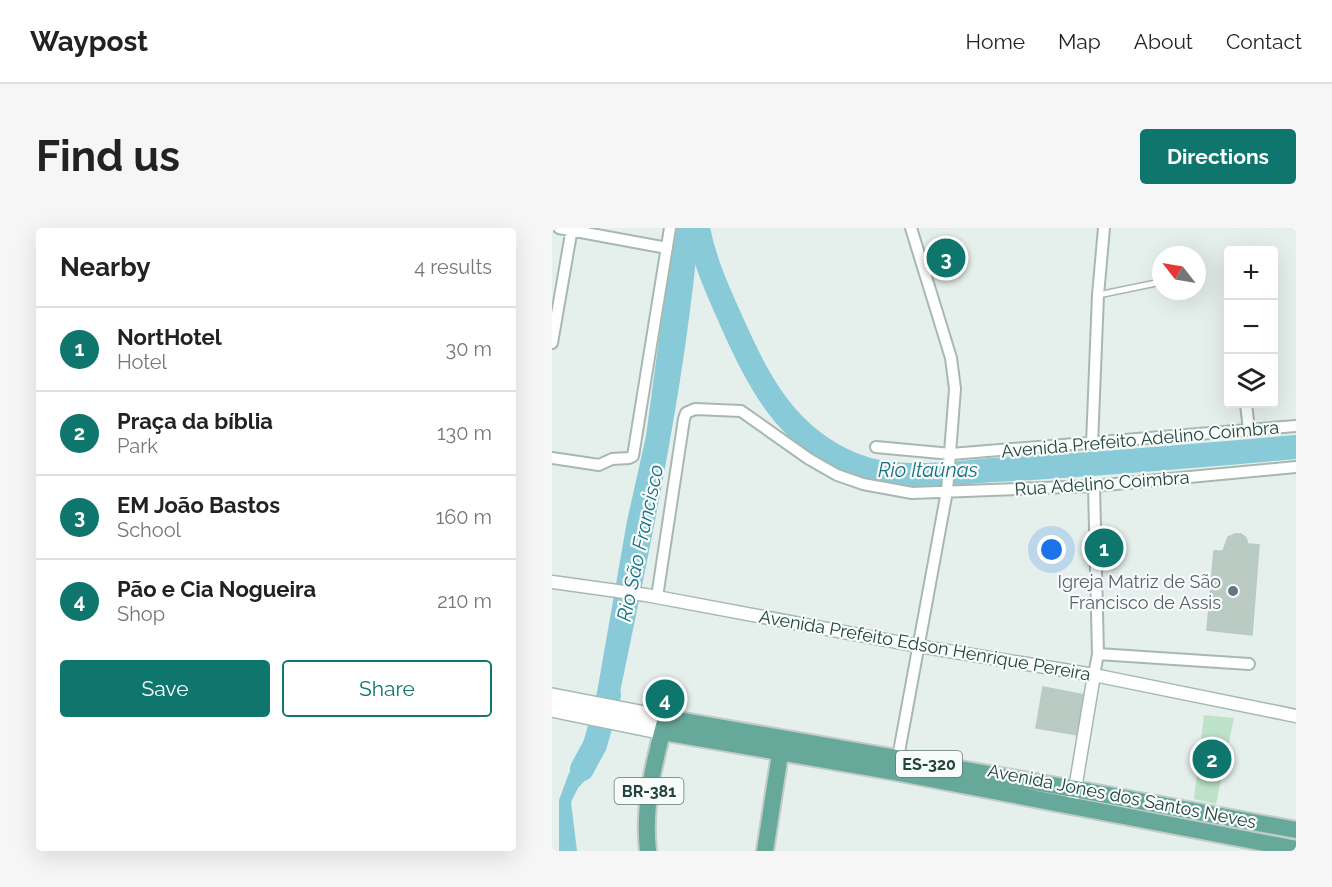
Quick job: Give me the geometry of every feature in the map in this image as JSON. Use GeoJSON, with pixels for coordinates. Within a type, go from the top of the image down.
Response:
{"type":"FeatureCollection","features":[{"type":"Feature","properties":{"kind":"main road","name":"Avenida Jones dos Santos Neves"},"geometry":{"type":"LineString","coordinates":[[552,696],[583,709],[664,725],[896,765],[1075,789],[1296,831]]}},
{"type":"Feature","properties":{"kind":"main road","name":"Avenida Jones dos Santos Neves"},"geometry":{"type":"LineString","coordinates":[[552,709],[583,709]]}},
{"type":"Feature","properties":{"kind":"main road","name":"BR-381"},"geometry":{"type":"LineString","coordinates":[[648,851],[645,826],[647,801],[664,725]]}},
{"type":"Feature","properties":{"kind":"main road"},"geometry":{"type":"LineString","coordinates":[[765,851],[782,745]]}},
{"type":"Feature","properties":{"kind":"main road","name":"Avenida Jones dos Santos Neves"},"geometry":{"type":"LineString","coordinates":[[896,765],[1072,807],[1294,849]]}},
{"type":"Feature","properties":{"kind":"main road"},"geometry":{"type":"LineString","coordinates":[[1241,838],[1245,821]]}},
{"type":"Feature","properties":{"kind":"street"},"geometry":{"type":"LineString","coordinates":[[559,228],[667,248]]}},
{"type":"Feature","properties":{"kind":"street"},"geometry":{"type":"LineString","coordinates":[[552,458],[599,465],[612,459],[633,456],[670,228]]}},
{"type":"Feature","properties":{"kind":"street"},"geometry":{"type":"LineString","coordinates":[[896,765],[947,489],[955,389],[951,358],[911,228]]}},
{"type":"Feature","properties":{"kind":"street"},"geometry":{"type":"LineString","coordinates":[[1092,444],[1098,295],[1104,228]]}},
{"type":"Feature","properties":{"kind":"street"},"geometry":{"type":"LineString","coordinates":[[552,343],[572,229]]}},
{"type":"Feature","properties":{"kind":"street"},"geometry":{"type":"LineString","coordinates":[[1246,408],[1249,430]]}},
{"type":"Feature","properties":{"kind":"street","name":"Rua Adelino Coimbra"},"geometry":{"type":"LineString","coordinates":[[651,596],[684,419],[688,411],[695,409],[736,410],[750,416],[809,459],[843,478],[912,493],[947,489],[1094,486],[1296,467]]}},
{"type":"Feature","properties":{"kind":"street","name":"Avenida Prefeito Adelino Coimbra"},"geometry":{"type":"LineString","coordinates":[[876,447],[950,458],[1296,426]]}},
{"type":"Feature","properties":{"kind":"street"},"geometry":{"type":"LineString","coordinates":[[1072,807],[1098,654],[1094,486]]}},
{"type":"Feature","properties":{"kind":"street","name":"Avenida Prefeito Edson Henrique Pereira"},"geometry":{"type":"LineString","coordinates":[[552,582],[651,596],[918,646],[1094,675],[1296,716]]}},
{"type":"Feature","properties":{"kind":"street"},"geometry":{"type":"LineString","coordinates":[[1098,654],[1249,664]]}},
{"type":"Feature","properties":{"kind":"street"},"geometry":{"type":"LineString","coordinates":[[1294,849],[1296,831]]}},
{"type":"Feature","properties":{"kind":"lane"},"geometry":{"type":"LineString","coordinates":[[1098,295],[1152,284]]}},
{"type":"Feature","properties":{"kind":"green space"},"geometry":{"type":"Polygon","coordinates":[[[1204,715],[1234,718],[1216,804],[1194,799],[1204,715]]]}},
{"type":"Feature","properties":{"kind":"water"},"geometry":{"type":"Polygon","coordinates":[[[677,228],[699,228],[693,288],[676,407],[618,702],[596,698],[627,521],[646,436],[663,309],[677,228]]]}},
{"type":"Feature","properties":{"kind":"water"},"geometry":{"type":"Polygon","coordinates":[[[587,740],[600,743],[593,772],[578,788],[571,802],[577,851],[559,851],[559,800],[569,773],[582,762],[587,740]]]}},
{"type":"Feature","properties":{"kind":"building","name":"Igreja Matriz de São Francisco de Assis"},"geometry":{"type":"Polygon","coordinates":[[[1241,534],[1246,538],[1248,544],[1259,545],[1252,635],[1207,630],[1214,551],[1223,551],[1228,537],[1241,534]]]}},
{"type":"Feature","properties":{"kind":"building"},"geometry":{"type":"Polygon","coordinates":[[[1043,687],[1085,695],[1077,735],[1036,728],[1043,687]]]}},
{"type":"Feature","properties":{"kind":"waterway","name":"Rio Itaúnas"},"geometry":{"type":"LineString","coordinates":[[698,228],[716,285],[752,364],[777,405],[810,440],[830,454],[854,465],[887,473],[923,475],[1107,463],[1296,447]]}},
{"type":"Feature","properties":{"kind":"waterway","name":"Rio São Francisco"},"geometry":{"type":"LineString","coordinates":[[582,769],[595,745],[609,695]]}},
{"type":"Feature","properties":{"kind":"place","name":"EM João Bastos"},"geometry":{"type":"Point","coordinates":[946,258]}},
{"type":"Feature","properties":{"kind":"place","name":"NortHotel"},"geometry":{"type":"Point","coordinates":[1104,548]}},
{"type":"Feature","properties":{"kind":"place","name":"Igreja Matriz de São Francisco de Assis"},"geometry":{"type":"Point","coordinates":[1233,591]}},
{"type":"Feature","properties":{"kind":"place","name":"Pão e Cia Nogueira"},"geometry":{"type":"Point","coordinates":[665,699]}},
{"type":"Feature","properties":{"kind":"place","name":"Praça da bíblia"},"geometry":{"type":"Point","coordinates":[1212,759]}}]}
